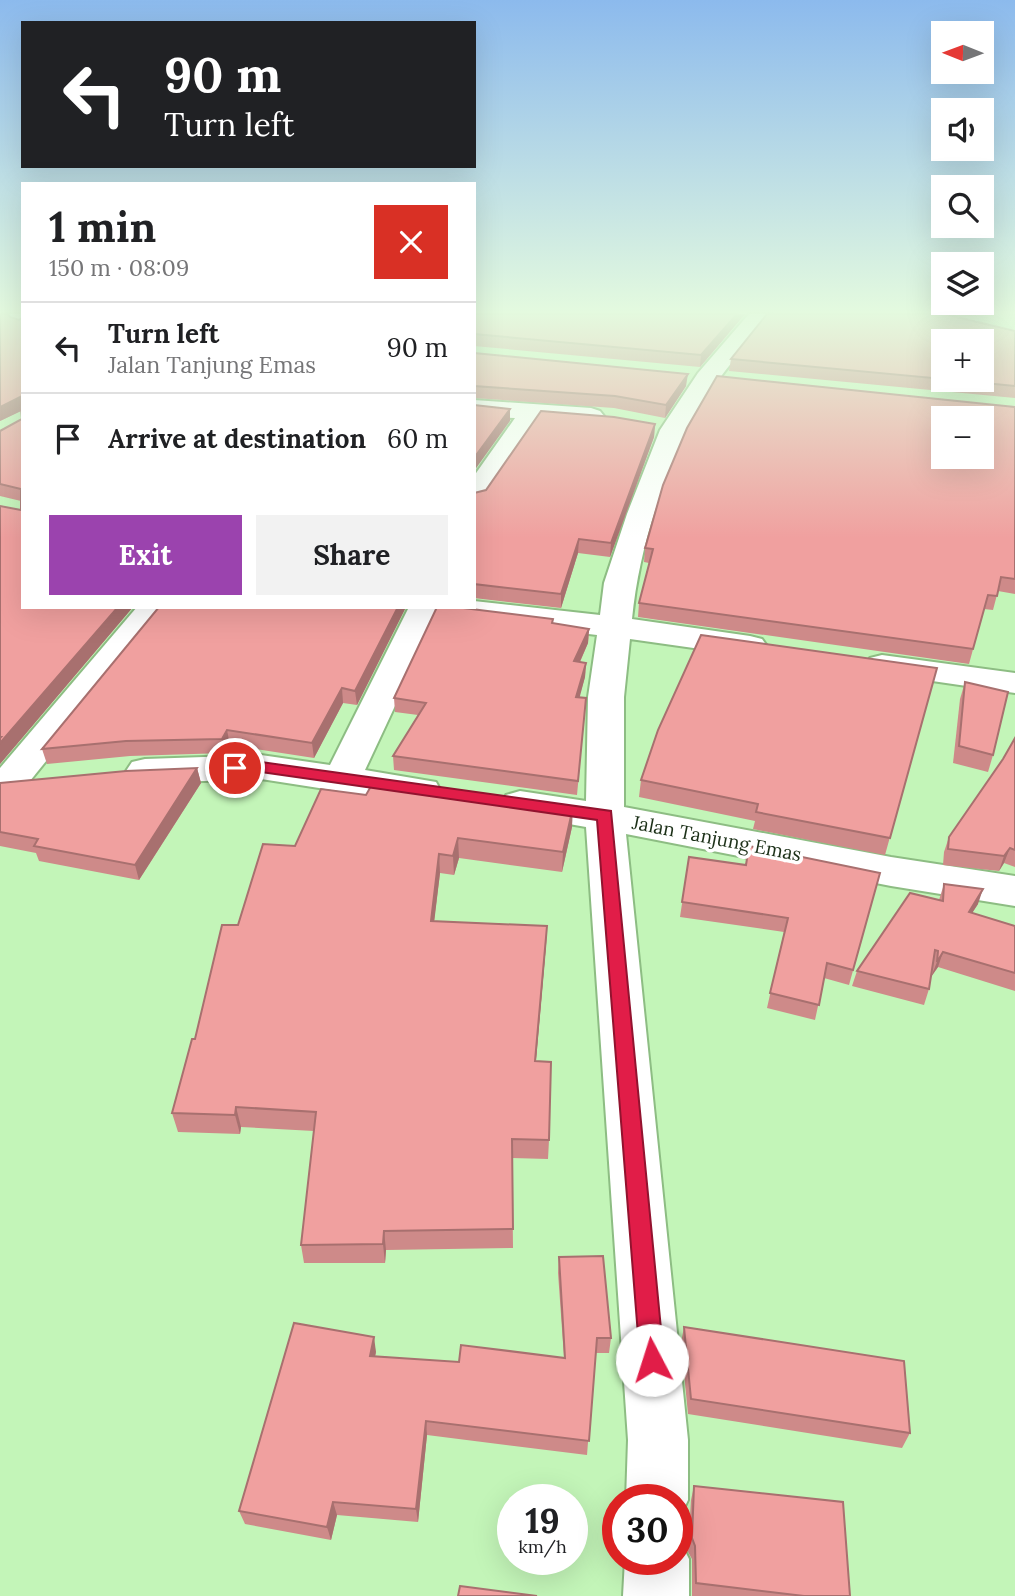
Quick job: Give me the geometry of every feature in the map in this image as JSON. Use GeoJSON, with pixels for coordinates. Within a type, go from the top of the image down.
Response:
{"type":"FeatureCollection","features":[{"type":"Feature","properties":{"kind":"street"},"geometry":{"type":"LineString","coordinates":[[657,1484],[658,1440],[605,815],[606,697],[617,627],[620,583],[641,514],[662,428],[698,388]]}},
{"type":"Feature","properties":{"kind":"street"},"geometry":{"type":"LineString","coordinates":[[476,408],[614,419]]}},
{"type":"Feature","properties":{"kind":"street"},"geometry":{"type":"LineString","coordinates":[[476,493],[533,411]]}},
{"type":"Feature","properties":{"kind":"street"},"geometry":{"type":"LineString","coordinates":[[4,783],[153,609]]}},
{"type":"Feature","properties":{"kind":"street"},"geometry":{"type":"LineString","coordinates":[[341,780],[424,609]]}},
{"type":"Feature","properties":{"kind":"street"},"geometry":{"type":"LineString","coordinates":[[458,609],[617,627],[778,650]]}},
{"type":"Feature","properties":{"kind":"street"},"geometry":{"type":"LineString","coordinates":[[845,660],[1015,683]]}},
{"type":"Feature","properties":{"kind":"street","name":"Jalan Tanjung Emas"},"geometry":{"type":"LineString","coordinates":[[103,774],[261,767],[605,815],[924,880],[1015,891]]}},
{"type":"Feature","properties":{"kind":"street"},"geometry":{"type":"LineString","coordinates":[[4,783],[62,778]]}},
{"type":"Feature","properties":{"kind":"street"},"geometry":{"type":"LineString","coordinates":[[656,1596],[657,1575]]}},
{"type":"Feature","properties":{"kind":"building"},"geometry":{"type":"Polygon","coordinates":[[[0,388],[21,388],[21,408],[20,397],[0,407],[0,388]]]}},
{"type":"Feature","properties":{"kind":"building"},"geometry":{"type":"Polygon","coordinates":[[[509,388],[678,388],[666,405],[615,396],[509,388]]]}},
{"type":"Feature","properties":{"kind":"building"},"geometry":{"type":"Polygon","coordinates":[[[710,388],[837,388],[1015,407],[1015,579],[1001,577],[997,596],[988,595],[973,649],[639,603],[653,549],[645,548],[663,485],[687,428],[710,388]]]}},
{"type":"Feature","properties":{"kind":"building"},"geometry":{"type":"Polygon","coordinates":[[[476,405],[510,409],[476,455],[476,405]]]}},
{"type":"Feature","properties":{"kind":"building"},"geometry":{"type":"Polygon","coordinates":[[[541,411],[614,417],[655,424],[611,543],[579,539],[561,594],[476,584],[476,492],[486,490],[541,411]]]}},
{"type":"Feature","properties":{"kind":"building"},"geometry":{"type":"Polygon","coordinates":[[[21,420],[21,489],[0,484],[0,431],[21,420]]]}},
{"type":"Feature","properties":{"kind":"building"},"geometry":{"type":"Polygon","coordinates":[[[0,506],[21,510],[21,609],[116,609],[0,743],[1,737],[0,506]]]}},
{"type":"Feature","properties":{"kind":"building"},"geometry":{"type":"Polygon","coordinates":[[[157,609],[397,609],[355,691],[342,688],[312,743],[227,730],[222,739],[126,741],[42,749],[157,609]]]}},
{"type":"Feature","properties":{"kind":"building"},"geometry":{"type":"Polygon","coordinates":[[[436,609],[471,609],[553,619],[552,623],[589,629],[574,661],[586,663],[576,697],[586,698],[578,781],[393,756],[426,703],[394,698],[436,609]]]}},
{"type":"Feature","properties":{"kind":"building"},"geometry":{"type":"Polygon","coordinates":[[[701,635],[937,668],[890,838],[756,812],[758,804],[641,780],[658,730],[701,635]]]}},
{"type":"Feature","properties":{"kind":"building"},"geometry":{"type":"Polygon","coordinates":[[[965,682],[1008,692],[993,755],[959,746],[965,682]]]}},
{"type":"Feature","properties":{"kind":"building"},"geometry":{"type":"Polygon","coordinates":[[[1015,738],[1015,850],[1010,848],[1004,856],[948,849],[949,837],[1015,738]]]}},
{"type":"Feature","properties":{"kind":"building"},"geometry":{"type":"Polygon","coordinates":[[[197,768],[135,865],[34,846],[38,839],[0,832],[0,783],[126,771],[197,768]]]}},
{"type":"Feature","properties":{"kind":"building"},"geometry":{"type":"Polygon","coordinates":[[[375,779],[573,807],[563,852],[458,838],[453,856],[439,854],[431,921],[547,926],[535,1061],[551,1062],[549,1140],[512,1139],[513,1229],[384,1231],[383,1244],[301,1245],[316,1112],[236,1107],[235,1115],[172,1113],[192,1039],[195,1039],[222,925],[238,925],[263,844],[295,846],[321,789],[366,795],[375,779]]]}},
{"type":"Feature","properties":{"kind":"building"},"geometry":{"type":"Polygon","coordinates":[[[749,846],[880,873],[853,970],[827,963],[819,1005],[770,993],[788,918],[682,902],[689,857],[746,865],[749,846]]]}},
{"type":"Feature","properties":{"kind":"building"},"geometry":{"type":"Polygon","coordinates":[[[944,884],[983,889],[969,912],[1015,926],[1015,973],[943,952],[937,962],[938,951],[935,950],[929,989],[857,971],[910,893],[943,901],[944,884]]]}},
{"type":"Feature","properties":{"kind":"building"},"geometry":{"type":"Polygon","coordinates":[[[603,1256],[611,1338],[597,1338],[589,1441],[426,1421],[416,1509],[333,1502],[327,1527],[239,1511],[294,1323],[374,1337],[370,1356],[459,1362],[461,1345],[565,1358],[559,1257],[603,1256]]]}},
{"type":"Feature","properties":{"kind":"building"},"geometry":{"type":"Polygon","coordinates":[[[684,1327],[904,1361],[910,1433],[691,1399],[684,1327]]]}},
{"type":"Feature","properties":{"kind":"building"},"geometry":{"type":"Polygon","coordinates":[[[694,1486],[843,1502],[850,1596],[804,1596],[696,1583],[694,1486]]]}},
{"type":"Feature","properties":{"kind":"building"},"geometry":{"type":"Polygon","coordinates":[[[460,1586],[537,1596],[458,1596],[460,1586]]]}},
{"type":"Feature","properties":{"kind":"route"},"geometry":{"type":"LineString","coordinates":[[235,768],[261,767],[352,782],[605,815],[652,1360]]}}]}
